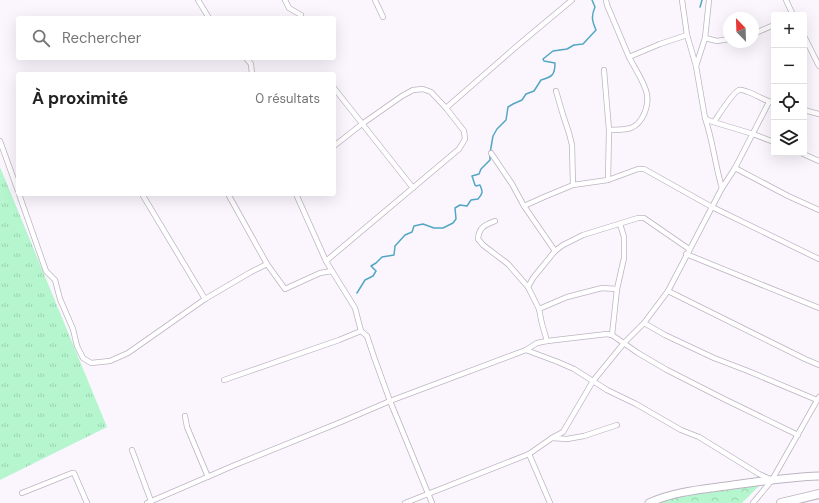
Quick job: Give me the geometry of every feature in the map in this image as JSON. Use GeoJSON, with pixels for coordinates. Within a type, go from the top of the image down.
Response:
{"type":"FeatureCollection","features":[{"type":"Feature","properties":{"kind":"highway"},"geometry":{"type":"LineString","coordinates":[[781,503],[819,494]]}},
{"type":"Feature","properties":{"kind":"street"},"geometry":{"type":"LineString","coordinates":[[198,0],[208,16]]}},
{"type":"Feature","properties":{"kind":"street"},"geometry":{"type":"LineString","coordinates":[[285,0],[289,8],[301,15]]}},
{"type":"Feature","properties":{"kind":"street"},"geometry":{"type":"LineString","coordinates":[[375,0],[383,16]]}},
{"type":"Feature","properties":{"kind":"street"},"geometry":{"type":"LineString","coordinates":[[446,108],[572,0]]}},
{"type":"Feature","properties":{"kind":"street"},"geometry":{"type":"LineString","coordinates":[[606,0],[629,57],[644,86],[648,101],[643,117],[638,124],[631,128],[609,130]]}},
{"type":"Feature","properties":{"kind":"street"},"geometry":{"type":"LineString","coordinates":[[682,0],[688,35],[696,66],[703,111],[710,134],[722,188]]}},
{"type":"Feature","properties":{"kind":"street"},"geometry":{"type":"LineString","coordinates":[[696,66],[705,38],[709,0]]}},
{"type":"Feature","properties":{"kind":"street"},"geometry":{"type":"LineString","coordinates":[[786,0],[792,12]]}},
{"type":"Feature","properties":{"kind":"street"},"geometry":{"type":"LineString","coordinates":[[759,31],[771,26]]}},
{"type":"Feature","properties":{"kind":"street"},"geometry":{"type":"LineString","coordinates":[[629,57],[660,44],[688,35]]}},
{"type":"Feature","properties":{"kind":"street"},"geometry":{"type":"LineString","coordinates":[[705,38],[717,41],[723,40]]}},
{"type":"Feature","properties":{"kind":"street"},"geometry":{"type":"LineString","coordinates":[[807,42],[819,66]]}},
{"type":"Feature","properties":{"kind":"street"},"geometry":{"type":"LineString","coordinates":[[248,60],[251,64],[252,72]]}},
{"type":"Feature","properties":{"kind":"street"},"geometry":{"type":"LineString","coordinates":[[604,70],[609,130],[608,180]]}},
{"type":"Feature","properties":{"kind":"street"},"geometry":{"type":"LineString","coordinates":[[326,261],[459,149],[465,139],[464,131],[446,108],[431,92],[423,89],[413,90],[402,96],[336,144]]}},
{"type":"Feature","properties":{"kind":"street"},"geometry":{"type":"LineString","coordinates":[[405,503],[529,454],[563,432],[593,381],[624,343],[644,323],[668,291],[686,254],[722,188],[736,168],[771,102],[748,92],[738,90],[733,94],[714,122]]}},
{"type":"Feature","properties":{"kind":"street"},"geometry":{"type":"LineString","coordinates":[[336,91],[414,188]]}},
{"type":"Feature","properties":{"kind":"street"},"geometry":{"type":"LineString","coordinates":[[556,91],[562,115],[570,133],[572,145],[573,185]]}},
{"type":"Feature","properties":{"kind":"street"},"geometry":{"type":"LineString","coordinates":[[807,111],[819,114]]}},
{"type":"Feature","properties":{"kind":"street"},"geometry":{"type":"LineString","coordinates":[[705,118],[771,141]]}},
{"type":"Feature","properties":{"kind":"street"},"geometry":{"type":"LineString","coordinates":[[0,142],[16,187]]}},
{"type":"Feature","properties":{"kind":"street"},"geometry":{"type":"LineString","coordinates":[[492,153],[524,206],[555,251]]}},
{"type":"Feature","properties":{"kind":"street"},"geometry":{"type":"LineString","coordinates":[[807,156],[819,161]]}},
{"type":"Feature","properties":{"kind":"street"},"geometry":{"type":"LineString","coordinates":[[736,168],[788,196],[819,210]]}},
{"type":"Feature","properties":{"kind":"street"},"geometry":{"type":"LineString","coordinates":[[524,206],[573,185],[608,180],[638,169],[644,169],[712,207],[819,259]]}},
{"type":"Feature","properties":{"kind":"street"},"geometry":{"type":"LineString","coordinates":[[19,196],[46,271],[55,280],[60,299],[73,329],[77,346],[83,358],[91,363],[110,361],[128,353],[205,300],[267,264]]}},
{"type":"Feature","properties":{"kind":"street"},"geometry":{"type":"LineString","coordinates":[[143,196],[205,300]]}},
{"type":"Feature","properties":{"kind":"street"},"geometry":{"type":"LineString","coordinates":[[229,196],[267,264],[285,289],[320,274],[332,271]]}},
{"type":"Feature","properties":{"kind":"street"},"geometry":{"type":"LineString","coordinates":[[297,196],[326,261],[355,308],[361,331],[367,336],[390,401],[432,503]]}},
{"type":"Feature","properties":{"kind":"street"},"geometry":{"type":"LineString","coordinates":[[528,287],[533,278],[555,251],[563,245],[583,235],[638,218],[644,218],[689,249]]}},
{"type":"Feature","properties":{"kind":"street"},"geometry":{"type":"LineString","coordinates":[[495,221],[486,224],[480,230],[478,233],[478,239],[483,245],[508,264],[528,287],[539,310],[547,341]]}},
{"type":"Feature","properties":{"kind":"street"},"geometry":{"type":"LineString","coordinates":[[612,335],[617,289],[624,258],[624,237],[620,224]]}},
{"type":"Feature","properties":{"kind":"street"},"geometry":{"type":"LineString","coordinates":[[686,254],[819,308]]}},
{"type":"Feature","properties":{"kind":"street"},"geometry":{"type":"LineString","coordinates":[[539,310],[567,297],[602,288],[617,289]]}},
{"type":"Feature","properties":{"kind":"street"},"geometry":{"type":"LineString","coordinates":[[668,291],[819,365]]}},
{"type":"Feature","properties":{"kind":"street"},"geometry":{"type":"LineString","coordinates":[[644,323],[665,335],[714,358],[818,398],[772,480],[753,503]]}},
{"type":"Feature","properties":{"kind":"street"},"geometry":{"type":"LineString","coordinates":[[224,380],[361,331]]}},
{"type":"Feature","properties":{"kind":"street"},"geometry":{"type":"LineString","coordinates":[[132,450],[149,502],[390,401],[526,350],[537,343],[607,334],[612,335],[638,353],[667,370],[798,435]]}},
{"type":"Feature","properties":{"kind":"street"},"geometry":{"type":"LineString","coordinates":[[526,350],[558,362],[574,370],[607,390],[636,404],[676,427],[699,437],[759,474],[772,480]]}},
{"type":"Feature","properties":{"kind":"street"},"geometry":{"type":"LineString","coordinates":[[185,416],[208,476]]}},
{"type":"Feature","properties":{"kind":"street"},"geometry":{"type":"LineString","coordinates":[[552,438],[567,439],[584,436],[617,425]]}},
{"type":"Feature","properties":{"kind":"street"},"geometry":{"type":"LineString","coordinates":[[529,454],[550,503]]}},
{"type":"Feature","properties":{"kind":"street"},"geometry":{"type":"LineString","coordinates":[[22,493],[74,473],[87,503]]}},
{"type":"Feature","properties":{"kind":"street"},"geometry":{"type":"LineString","coordinates":[[649,503],[668,495],[772,480],[819,476]]}},
{"type":"Feature","properties":{"kind":"green space"},"geometry":{"type":"Polygon","coordinates":[[[0,167],[107,427],[0,480],[0,167]]]}},
{"type":"Feature","properties":{"kind":"green space"},"geometry":{"type":"Polygon","coordinates":[[[761,484],[742,503],[654,503],[669,496],[761,484]]]}},
{"type":"Feature","properties":{"kind":"waterway"},"geometry":{"type":"LineString","coordinates":[[357,293],[365,280],[373,276],[376,271],[371,266],[382,257],[394,255],[395,246],[405,235],[412,232],[414,226],[423,224],[434,228],[443,228],[453,223],[456,219],[455,208],[460,205],[467,206],[471,200],[478,199],[480,197],[482,194],[481,187],[480,185],[475,185],[472,176],[479,174],[481,169],[490,160],[493,136],[497,129],[506,120],[508,107],[522,100],[526,94],[534,91],[541,80],[552,75],[555,63],[544,61],[543,59],[553,51],[567,49],[574,45],[583,44],[596,30],[592,18],[595,7],[592,0]]}},
{"type":"Feature","properties":{"kind":"waterway"},"geometry":{"type":"LineString","coordinates":[[700,7],[702,0]]}}]}
